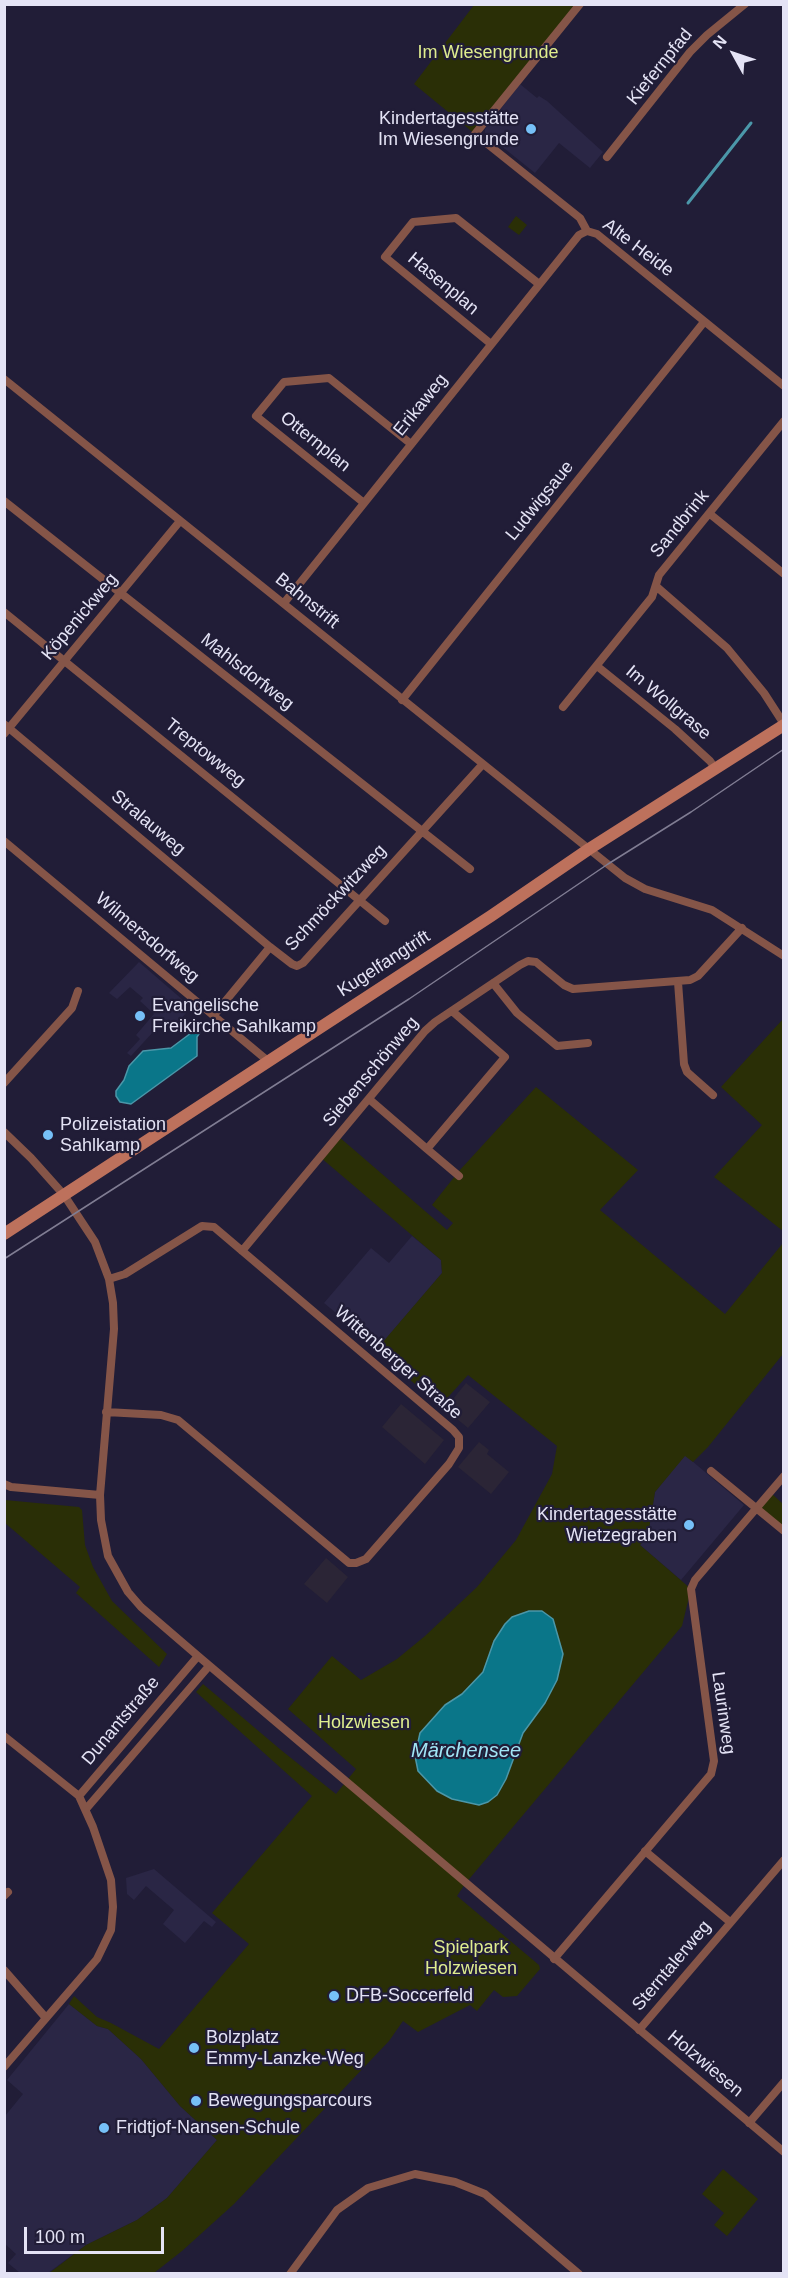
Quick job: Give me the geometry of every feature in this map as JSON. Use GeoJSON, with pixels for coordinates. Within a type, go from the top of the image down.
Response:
{"type":"FeatureCollection","features":[{"type":"Feature","properties":{"kind":"street","name":"Alte Heide"},"geometry":{"type":"LineString","coordinates":[[580,4],[475,134],[580,218],[587,231],[597,234],[783,386]]}},
{"type":"Feature","properties":{"kind":"street","name":"Kiefernpfad"},"geometry":{"type":"LineString","coordinates":[[607,157],[690,52],[745,4]]}},
{"type":"Feature","properties":{"kind":"street","name":"Hasenplan"},"geometry":{"type":"LineString","coordinates":[[491,344],[385,257],[413,222],[456,218],[539,284]]}},
{"type":"Feature","properties":{"kind":"street","name":"Erikaweg"},"geometry":{"type":"LineString","coordinates":[[284,603],[539,284],[579,235],[587,231]]}},
{"type":"Feature","properties":{"kind":"street","name":"Ludwigsaue"},"geometry":{"type":"LineString","coordinates":[[402,700],[704,322]]}},
{"type":"Feature","properties":{"kind":"street","name":"Otternplan"},"geometry":{"type":"LineString","coordinates":[[364,503],[256,416],[284,382],[329,378],[411,444]]}},
{"type":"Feature","properties":{"kind":"street","name":"Bahnstrift"},"geometry":{"type":"LineString","coordinates":[[4,379],[633,884],[712,910],[783,956]]}},
{"type":"Feature","properties":{"kind":"street","name":"Sandbrink"},"geometry":{"type":"LineString","coordinates":[[563,707],[652,597],[659,575],[783,421]]}},
{"type":"Feature","properties":{"kind":"street","name":"Mahlsdorfweg"},"geometry":{"type":"LineString","coordinates":[[4,501],[470,868]]}},
{"type":"Feature","properties":{"kind":"street"},"geometry":{"type":"LineString","coordinates":[[710,514],[783,574]]}},
{"type":"Feature","properties":{"kind":"street","name":"Köpenickweg"},"geometry":{"type":"LineString","coordinates":[[6,729],[66,661],[180,521]]}},
{"type":"Feature","properties":{"kind":"street"},"geometry":{"type":"LineString","coordinates":[[657,587],[727,648],[764,693],[783,725]]}},
{"type":"Feature","properties":{"kind":"street","name":"Treptowweg"},"geometry":{"type":"LineString","coordinates":[[4,612],[385,921]]}},
{"type":"Feature","properties":{"kind":"street","name":"Im Wollgrase"},"geometry":{"type":"LineString","coordinates":[[597,666],[675,729],[710,760],[715,768]]}},
{"type":"Feature","properties":{"kind":"street","name":"Kugelfangtrift"},"geometry":{"type":"LineString","coordinates":[[4,1234],[491,916],[589,849],[783,725]]}},
{"type":"Feature","properties":{"kind":"street","name":"Stralauweg"},"geometry":{"type":"LineString","coordinates":[[6,729],[270,947]]}},
{"type":"Feature","properties":{"kind":"street","name":"Schmöckwitzweg"},"geometry":{"type":"LineString","coordinates":[[214,1015],[270,947],[297,966],[303,963],[482,765]]}},
{"type":"Feature","properties":{"kind":"street","name":"Wilmersdorfweg"},"geometry":{"type":"LineString","coordinates":[[4,841],[268,1061]]}},
{"type":"Feature","properties":{"kind":"street","name":"Siebenschönweg"},"geometry":{"type":"LineString","coordinates":[[242,1251],[425,1031],[493,983],[528,961],[536,962],[564,985],[573,989],[690,980],[698,976],[742,928]]}},
{"type":"Feature","properties":{"kind":"street"},"geometry":{"type":"LineString","coordinates":[[678,982],[684,1064],[687,1072],[713,1095]]}},
{"type":"Feature","properties":{"kind":"street"},"geometry":{"type":"LineString","coordinates":[[493,983],[516,1013],[557,1046],[588,1043]]}},
{"type":"Feature","properties":{"kind":"street"},"geometry":{"type":"LineString","coordinates":[[4,1083],[72,1008],[78,991]]}},
{"type":"Feature","properties":{"kind":"street"},"geometry":{"type":"LineString","coordinates":[[427,1149],[505,1057],[452,1011]]}},
{"type":"Feature","properties":{"kind":"street"},"geometry":{"type":"LineString","coordinates":[[369,1099],[459,1176]]}},
{"type":"Feature","properties":{"kind":"street","name":"Holzwiesen"},"geometry":{"type":"LineString","coordinates":[[4,1132],[31,1158],[64,1196],[95,1242],[109,1279],[114,1329],[100,1495],[103,1536],[108,1556],[118,1577],[141,1607],[208,1666],[325,1762],[783,2152]]}},
{"type":"Feature","properties":{"kind":"street","name":"Wittenberger Straße"},"geometry":{"type":"LineString","coordinates":[[106,1412],[161,1415],[178,1420],[349,1563],[356,1563],[366,1558],[455,1456],[459,1448],[459,1437],[453,1430],[214,1227],[202,1226],[125,1274],[109,1279]]}},
{"type":"Feature","properties":{"kind":"street"},"geometry":{"type":"LineString","coordinates":[[711,1471],[783,1531]]}},
{"type":"Feature","properties":{"kind":"street","name":"Laurinweg"},"geometry":{"type":"LineString","coordinates":[[554,1959],[711,1774],[714,1767],[691,1589],[695,1580],[783,1476]]}},
{"type":"Feature","properties":{"kind":"street"},"geometry":{"type":"LineString","coordinates":[[4,1484],[11,1487],[100,1495]]}},
{"type":"Feature","properties":{"kind":"street","name":"Dunantstraße"},"geometry":{"type":"LineString","coordinates":[[79,1796],[198,1656]]}},
{"type":"Feature","properties":{"kind":"street","name":"Dunantstraße"},"geometry":{"type":"LineString","coordinates":[[86,1809],[208,1666]]}},
{"type":"Feature","properties":{"kind":"street"},"geometry":{"type":"LineString","coordinates":[[4,1736],[79,1796],[86,1809],[111,1880],[113,1921],[106,1943],[97,1959],[4,2067]]}},
{"type":"Feature","properties":{"kind":"street","name":"Sterntalerweg"},"geometry":{"type":"LineString","coordinates":[[645,1851],[730,1922]]}},
{"type":"Feature","properties":{"kind":"street","name":"Sterntalerweg"},"geometry":{"type":"LineString","coordinates":[[639,2030],[783,1860]]}},
{"type":"Feature","properties":{"kind":"street"},"geometry":{"type":"LineString","coordinates":[[4,1970],[46,2018]]}},
{"type":"Feature","properties":{"kind":"street"},"geometry":{"type":"LineString","coordinates":[[749,2123],[783,2082]]}},
{"type":"Feature","properties":{"kind":"street"},"geometry":{"type":"LineString","coordinates":[[290,2274],[337,2210],[368,2188],[415,2174],[455,2182],[485,2194],[579,2274]]}},
{"type":"Feature","properties":{"kind":"shaded area","name":"Kindertagesstätte Im Wiesengrunde"},"geometry":{"type":"Polygon","coordinates":[[[520,84],[537,98],[539,96],[547,101],[603,152],[590,168],[559,143],[535,173],[485,133],[485,129],[520,84]]]}},
{"type":"Feature","properties":{"kind":"shaded area"},"geometry":{"type":"Polygon","coordinates":[[[139,962],[191,1007],[175,1026],[154,1031],[131,1056],[127,1053],[140,1039],[136,1035],[154,1014],[140,1001],[143,998],[130,987],[117,999],[109,993],[139,962]]]}},
{"type":"Feature","properties":{"kind":"shaded area"},"geometry":{"type":"Polygon","coordinates":[[[412,1236],[441,1260],[442,1273],[378,1348],[324,1303],[371,1248],[389,1263],[412,1236]]]}},
{"type":"Feature","properties":{"kind":"shaded area"},"geometry":{"type":"Polygon","coordinates":[[[466,1383],[490,1402],[468,1428],[445,1409],[466,1383]]]}},
{"type":"Feature","properties":{"kind":"shaded area"},"geometry":{"type":"Polygon","coordinates":[[[401,1404],[444,1440],[425,1464],[382,1427],[401,1404]]]}},
{"type":"Feature","properties":{"kind":"shaded area"},"geometry":{"type":"Polygon","coordinates":[[[479,1442],[489,1450],[487,1454],[509,1472],[491,1494],[458,1467],[479,1442]]]}},
{"type":"Feature","properties":{"kind":"shaded area","name":"Kindertagesstätte Wietzegraben"},"geometry":{"type":"Polygon","coordinates":[[[685,1455],[744,1505],[681,1580],[640,1545],[648,1535],[655,1492],[685,1455]]]}},
{"type":"Feature","properties":{"kind":"shaded area"},"geometry":{"type":"Polygon","coordinates":[[[326,1558],[348,1577],[327,1603],[304,1584],[326,1558]]]}},
{"type":"Feature","properties":{"kind":"shaded area"},"geometry":{"type":"Polygon","coordinates":[[[154,1869],[216,1922],[212,1927],[204,1921],[185,1943],[163,1924],[174,1910],[146,1886],[134,1900],[127,1894],[126,1878],[154,1869]]]}},
{"type":"Feature","properties":{"kind":"shaded area","name":"Fridtjof-Nansen-Schule"},"geometry":{"type":"Polygon","coordinates":[[[69,2004],[97,2026],[108,2029],[141,2059],[180,2106],[217,2140],[167,2198],[137,2220],[86,2245],[48,2273],[20,2273],[8,2263],[16,2254],[5,2244],[5,2116],[23,2094],[7,2080],[69,2004]]]}},
{"type":"Feature","properties":{"kind":"green space","name":"Im Wiesengrunde"},"geometry":{"type":"Polygon","coordinates":[[[474,5],[580,5],[475,134],[414,84],[474,5]]]}},
{"type":"Feature","properties":{"kind":"green space"},"geometry":{"type":"Polygon","coordinates":[[[516,216],[527,225],[519,235],[508,227],[516,216]]]}},
{"type":"Feature","properties":{"kind":"green space"},"geometry":{"type":"Polygon","coordinates":[[[783,1019],[783,1231],[714,1177],[762,1125],[721,1087],[783,1019]]]}},
{"type":"Feature","properties":{"kind":"green space","name":"Spielpark Holzwiesen"},"geometry":{"type":"Polygon","coordinates":[[[536,1087],[638,1170],[600,1210],[725,1314],[783,1243],[783,1354],[708,1447],[693,1462],[685,1456],[655,1492],[648,1535],[640,1545],[691,1589],[682,1626],[457,1896],[539,1965],[540,1969],[517,1996],[503,1997],[494,1990],[477,2011],[470,2005],[418,2032],[403,2021],[389,2041],[234,2204],[154,2273],[48,2274],[86,2245],[137,2220],[167,2198],[217,2140],[180,2106],[141,2059],[108,2029],[97,2026],[69,2004],[74,1996],[97,2017],[159,2049],[249,1944],[212,1913],[312,1796],[196,1692],[203,1684],[336,1794],[356,1769],[288,1709],[332,1656],[361,1680],[397,1659],[425,1636],[477,1587],[516,1540],[552,1474],[557,1446],[468,1375],[440,1406],[376,1350],[442,1273],[441,1260],[320,1157],[338,1136],[447,1230],[453,1223],[432,1205],[459,1171],[536,1087]]]}},
{"type":"Feature","properties":{"kind":"green space"},"geometry":{"type":"Polygon","coordinates":[[[770,1492],[783,1504],[783,1531],[756,1508],[770,1492]]]}},
{"type":"Feature","properties":{"kind":"green space"},"geometry":{"type":"Polygon","coordinates":[[[5,1500],[79,1507],[82,1510],[85,1545],[93,1567],[112,1601],[167,1654],[159,1667],[76,1593],[80,1587],[5,1523],[5,1500]]]}},
{"type":"Feature","properties":{"kind":"green space"},"geometry":{"type":"Polygon","coordinates":[[[723,2169],[758,2199],[727,2236],[714,2225],[724,2213],[702,2194],[723,2169]]]}},
{"type":"Feature","properties":{"kind":"water"},"geometry":{"type":"Polygon","coordinates":[[[198,1030],[200,1032],[197,1037],[197,1056],[131,1104],[120,1102],[116,1091],[124,1080],[129,1066],[143,1051],[171,1048],[198,1030]]]}},
{"type":"Feature","properties":{"kind":"water","name":"Märchensee"},"geometry":{"type":"Polygon","coordinates":[[[529,1611],[542,1611],[553,1619],[563,1654],[557,1680],[545,1703],[523,1733],[506,1779],[497,1795],[479,1805],[452,1799],[437,1791],[418,1771],[415,1756],[420,1733],[445,1705],[462,1694],[483,1672],[494,1641],[505,1624],[512,1617],[529,1611]]]}},
{"type":"Feature","properties":{"kind":"waterway"},"geometry":{"type":"LineString","coordinates":[[688,203],[751,123]]}},
{"type":"Feature","properties":{"kind":"tram line"},"geometry":{"type":"LineString","coordinates":[[4,1259],[409,999],[608,864],[691,812],[784,749]]}},
{"type":"Feature","properties":{"kind":"place","name":"Kindertagesstätte Im Wiesengrunde"},"geometry":{"type":"Point","coordinates":[531,129]}},
{"type":"Feature","properties":{"kind":"place","name":"Evangelische Freikirche Sahlkamp"},"geometry":{"type":"Point","coordinates":[140,1016]}},
{"type":"Feature","properties":{"kind":"place","name":"Polizeistation Sahlkamp"},"geometry":{"type":"Point","coordinates":[48,1135]}},
{"type":"Feature","properties":{"kind":"place","name":"Kindertagesstätte Wietzegraben"},"geometry":{"type":"Point","coordinates":[689,1525]}},
{"type":"Feature","properties":{"kind":"place","name":"DFB-Soccerfeld"},"geometry":{"type":"Point","coordinates":[334,1996]}},
{"type":"Feature","properties":{"kind":"place","name":"Bolzplatz Emmy-Lanzke-Weg"},"geometry":{"type":"Point","coordinates":[194,2048]}},
{"type":"Feature","properties":{"kind":"place","name":"Bewegungsparcours"},"geometry":{"type":"Point","coordinates":[196,2101]}},
{"type":"Feature","properties":{"kind":"place","name":"Fridtjof-Nansen-Schule"},"geometry":{"type":"Point","coordinates":[104,2128]}}]}
